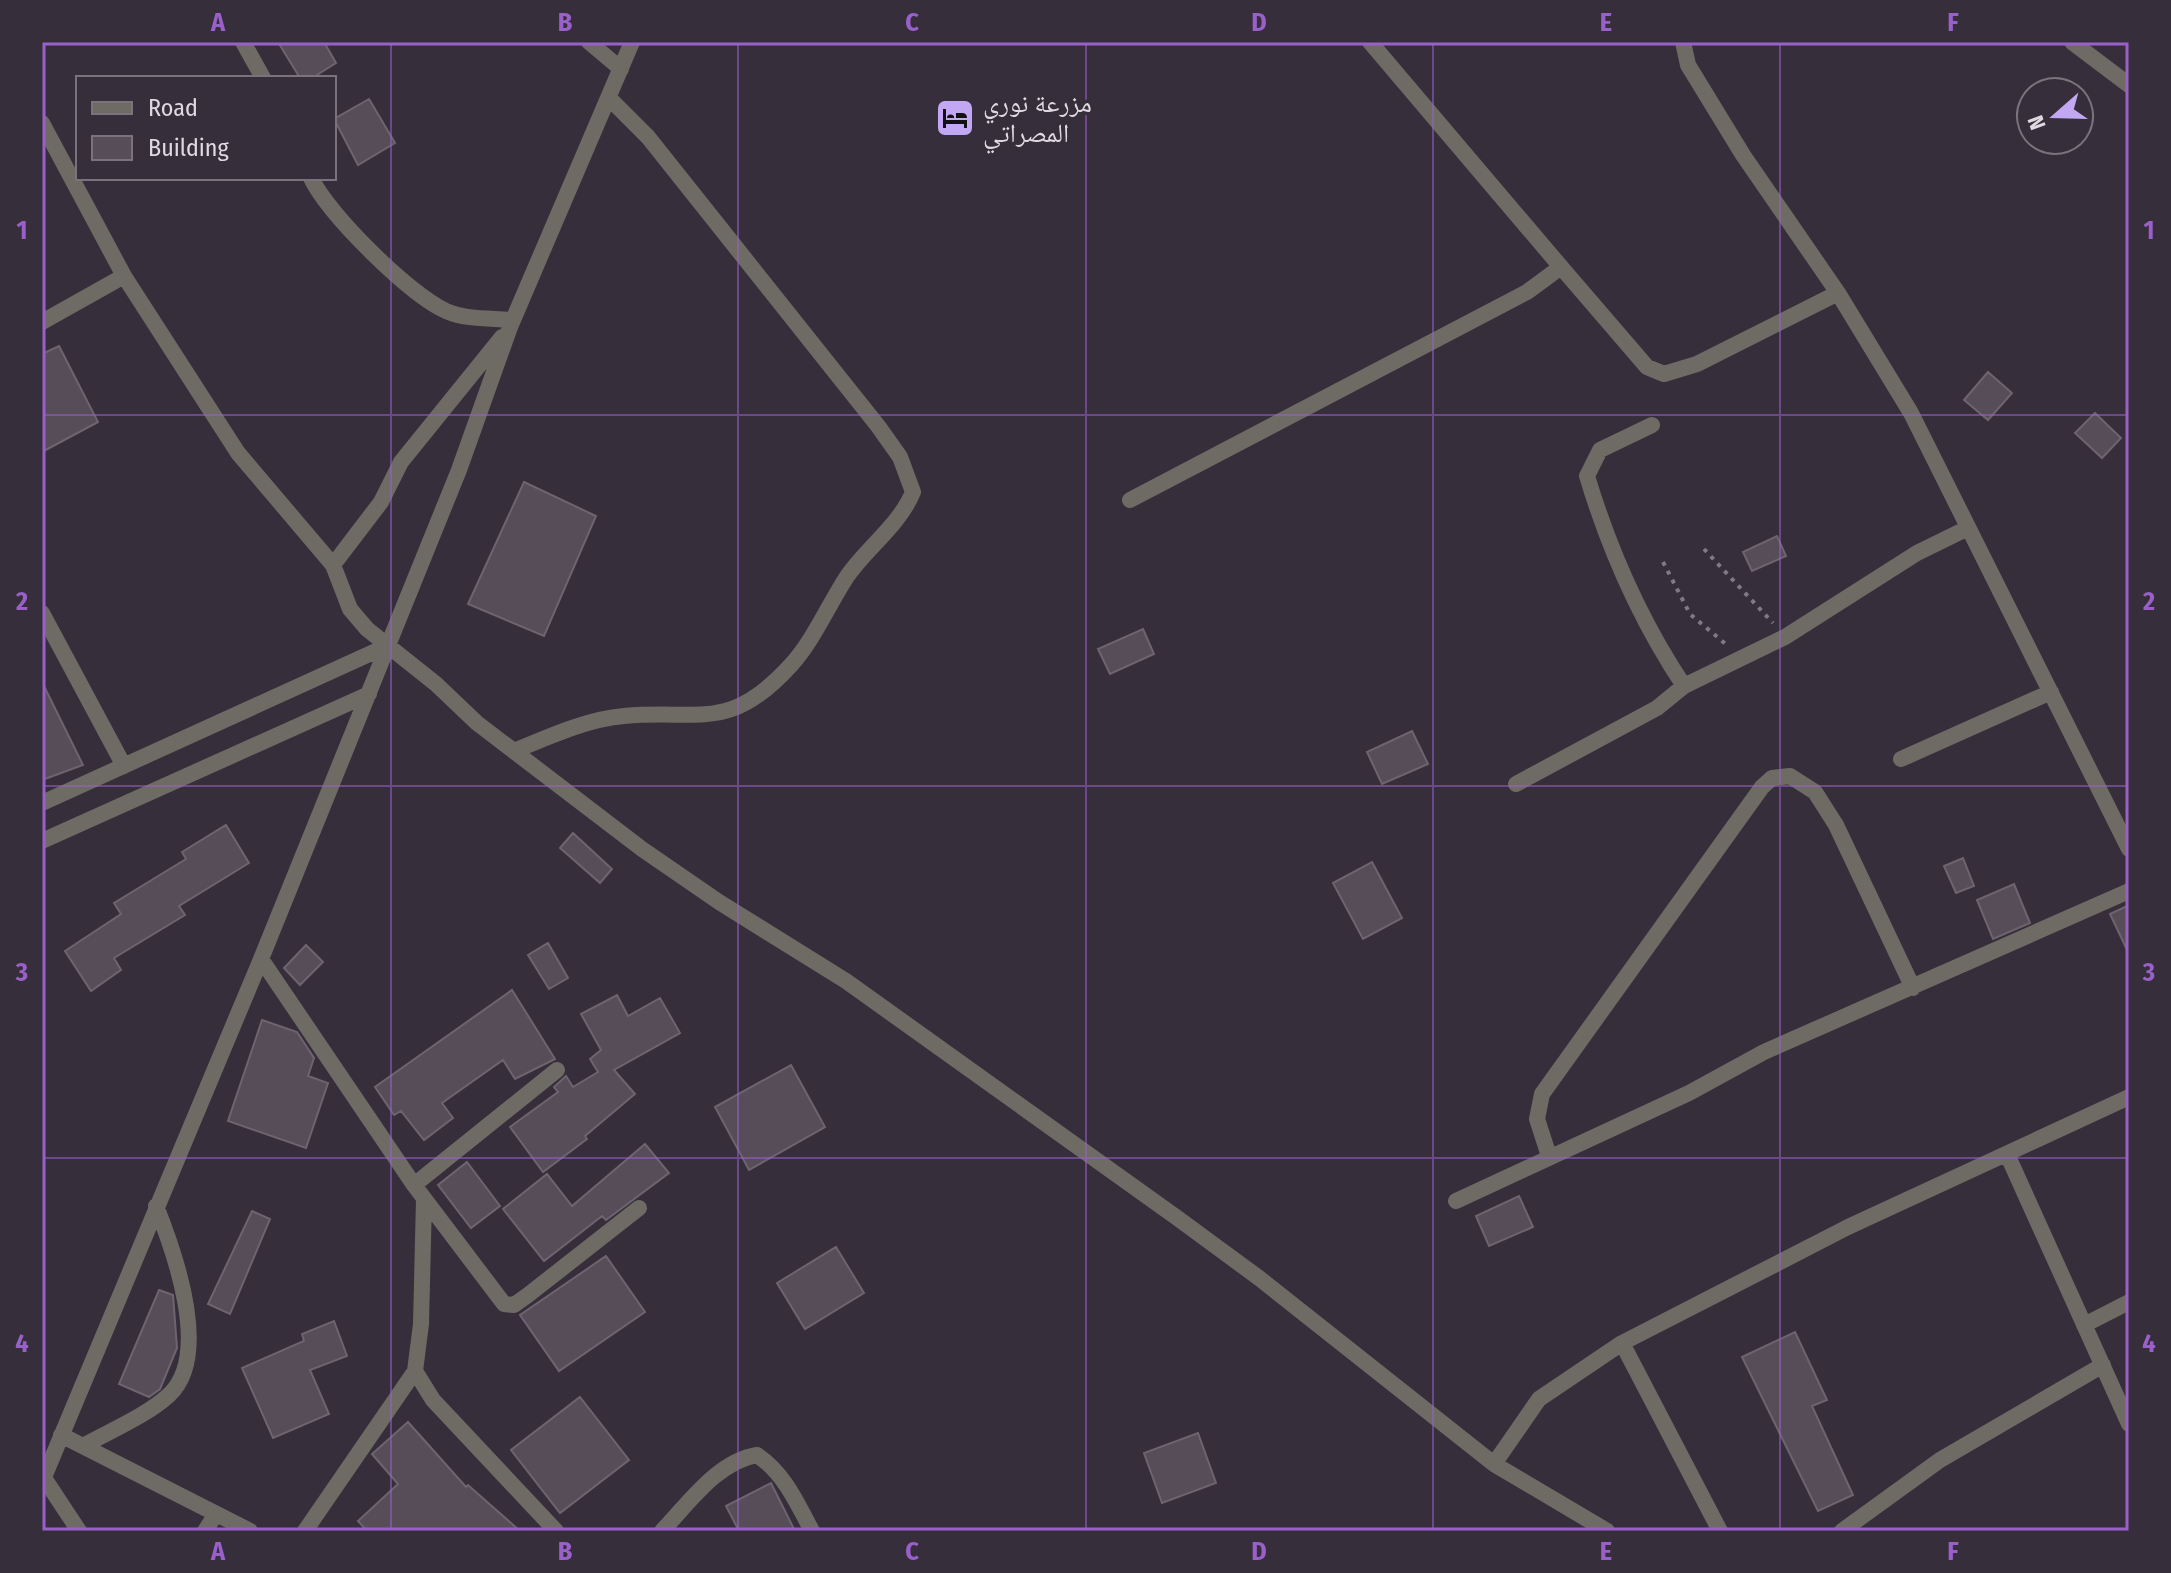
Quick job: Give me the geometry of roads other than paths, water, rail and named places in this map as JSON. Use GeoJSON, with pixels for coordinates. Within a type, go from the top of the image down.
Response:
{"type":"FeatureCollection","features":[{"type":"Feature","properties":{"kind":"street"},"geometry":{"type":"LineString","coordinates":[[243,42],[262,76]]}},
{"type":"Feature","properties":{"kind":"street"},"geometry":{"type":"LineString","coordinates":[[589,42],[621,69]]}},
{"type":"Feature","properties":{"kind":"street"},"geometry":{"type":"LineString","coordinates":[[79,1531],[43,1480],[261,959],[459,470],[512,324],[632,42]]}},
{"type":"Feature","properties":{"kind":"street"},"geometry":{"type":"LineString","coordinates":[[1370,42],[1647,367],[1664,374],[1697,364],[1838,293]]}},
{"type":"Feature","properties":{"kind":"street"},"geometry":{"type":"LineString","coordinates":[[1683,42],[1688,65],[1743,155],[1838,293],[1911,413],[2129,849]]}},
{"type":"Feature","properties":{"kind":"street"},"geometry":{"type":"LineString","coordinates":[[2072,42],[2129,85]]}},
{"type":"Feature","properties":{"kind":"street"},"geometry":{"type":"LineString","coordinates":[[514,751],[553,735],[623,716],[697,717],[723,713],[745,702],[792,664],[850,573],[900,516],[913,492],[900,457],[878,426],[648,137],[609,98]]}},
{"type":"Feature","properties":{"kind":"street"},"geometry":{"type":"LineString","coordinates":[[42,123],[124,276],[238,453],[333,565],[350,609],[387,646],[514,751],[642,849],[719,902],[846,981],[1176,1217],[1494,1464],[1607,1531]]}},
{"type":"Feature","properties":{"kind":"street"},"geometry":{"type":"LineString","coordinates":[[312,180],[338,219],[437,306],[461,315],[512,324]]}},
{"type":"Feature","properties":{"kind":"street"},"geometry":{"type":"LineString","coordinates":[[1130,500],[1527,292],[1561,267]]}},
{"type":"Feature","properties":{"kind":"street"},"geometry":{"type":"LineString","coordinates":[[42,322],[124,276]]}},
{"type":"Feature","properties":{"kind":"street"},"geometry":{"type":"LineString","coordinates":[[333,565],[381,502],[401,462],[512,324]]}},
{"type":"Feature","properties":{"kind":"street"},"geometry":{"type":"LineString","coordinates":[[1652,425],[1600,450],[1587,476],[1598,513],[1630,585],[1665,657],[1684,686]]}},
{"type":"Feature","properties":{"kind":"street"},"geometry":{"type":"LineString","coordinates":[[1516,784],[1657,708],[1684,686],[1785,637],[1917,553],[1968,528]]}},
{"type":"Feature","properties":{"kind":"street"},"geometry":{"type":"LineString","coordinates":[[42,613],[124,766]]}},
{"type":"Feature","properties":{"kind":"street"},"geometry":{"type":"LineString","coordinates":[[42,803],[387,646]]}},
{"type":"Feature","properties":{"kind":"street"},"geometry":{"type":"LineString","coordinates":[[1901,759],[2051,692]]}},
{"type":"Feature","properties":{"kind":"street"},"geometry":{"type":"LineString","coordinates":[[42,841],[369,694]]}},
{"type":"Feature","properties":{"kind":"street"},"geometry":{"type":"LineString","coordinates":[[1549,1156],[1537,1119],[1542,1094],[1762,787],[1772,778],[1790,776],[1815,792],[1836,825],[1913,988]]}},
{"type":"Feature","properties":{"kind":"street"},"geometry":{"type":"LineString","coordinates":[[1456,1201],[1689,1093],[1764,1052],[2129,891]]}},
{"type":"Feature","properties":{"kind":"street"},"geometry":{"type":"LineString","coordinates":[[261,959],[419,1192],[504,1304],[514,1305],[639,1208]]}},
{"type":"Feature","properties":{"kind":"street"},"geometry":{"type":"LineString","coordinates":[[305,1531],[415,1371],[421,1324],[419,1192],[557,1070]]}},
{"type":"Feature","properties":{"kind":"street"},"geometry":{"type":"LineString","coordinates":[[1494,1464],[1539,1399],[1622,1343],[1848,1227],[2129,1097]]}},
{"type":"Feature","properties":{"kind":"street"},"geometry":{"type":"LineString","coordinates":[[2007,1154],[2129,1424]]}},
{"type":"Feature","properties":{"kind":"street"},"geometry":{"type":"LineString","coordinates":[[83,1446],[168,1396],[183,1376],[187,1348],[184,1296],[178,1260],[156,1206]]}},
{"type":"Feature","properties":{"kind":"street"},"geometry":{"type":"LineString","coordinates":[[2084,1325],[2129,1302]]}},
{"type":"Feature","properties":{"kind":"street"},"geometry":{"type":"LineString","coordinates":[[1622,1343],[1720,1531]]}},
{"type":"Feature","properties":{"kind":"street"},"geometry":{"type":"LineString","coordinates":[[1842,1531],[1940,1460],[2103,1365]]}},
{"type":"Feature","properties":{"kind":"street"},"geometry":{"type":"LineString","coordinates":[[415,1371],[433,1400],[556,1531]]}},
{"type":"Feature","properties":{"kind":"street"},"geometry":{"type":"LineString","coordinates":[[61,1435],[250,1531]]}},
{"type":"Feature","properties":{"kind":"street"},"geometry":{"type":"LineString","coordinates":[[662,1531],[726,1468],[741,1457],[757,1455],[770,1463],[789,1488],[812,1531]]}},
{"type":"Feature","properties":{"kind":"street"},"geometry":{"type":"LineString","coordinates":[[205,1531],[216,1514]]}},
{"type":"Feature","properties":{"kind":"place","name":"مزرعة نوري المصراتي"},"geometry":{"type":"Point","coordinates":[955,118]}}]}
